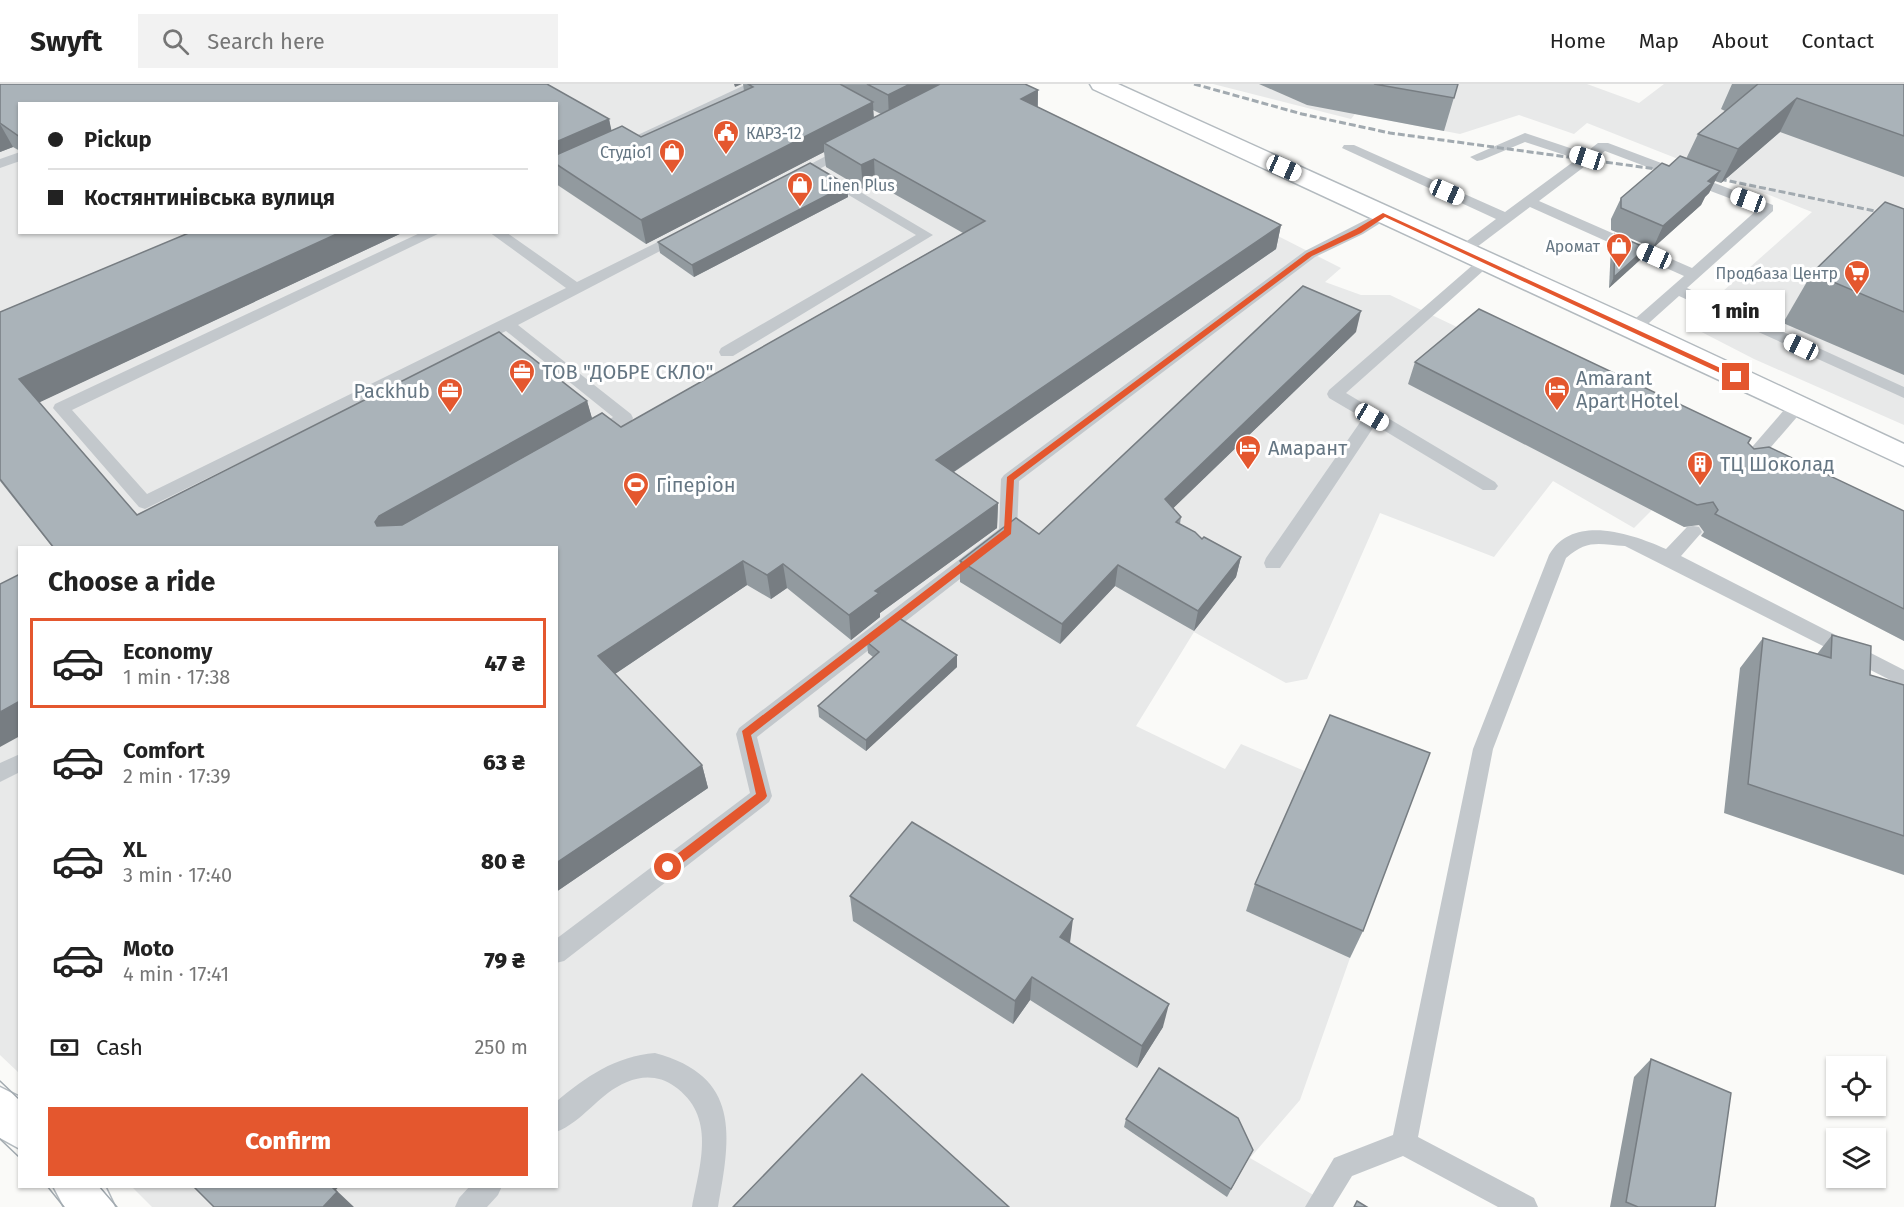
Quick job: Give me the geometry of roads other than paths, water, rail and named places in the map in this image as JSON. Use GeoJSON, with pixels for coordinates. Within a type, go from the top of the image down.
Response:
{"type":"FeatureCollection","features":[{"type":"Feature","properties":{"kind":"main road"},"geometry":{"type":"LineString","coordinates":[[1101,84],[1634,328],[1904,456]]}},
{"type":"Feature","properties":{"kind":"main road"},"geometry":{"type":"LineString","coordinates":[[0,1108],[18,1126]]}},
{"type":"Feature","properties":{"kind":"main road"},"geometry":{"type":"LineString","coordinates":[[77,1188],[93,1207]]}},
{"type":"Feature","properties":{"kind":"lane"},"geometry":{"type":"LineString","coordinates":[[610,151],[757,84]]}},
{"type":"Feature","properties":{"kind":"lane"},"geometry":{"type":"LineString","coordinates":[[1477,157],[1525,137],[1587,158]]}},
{"type":"Feature","properties":{"kind":"lane"},"geometry":{"type":"LineString","coordinates":[[782,183],[861,142]]}},
{"type":"Feature","properties":{"kind":"lane"},"geometry":{"type":"LineString","coordinates":[[1464,250],[1603,146],[1768,208],[1634,328]]}},
{"type":"Feature","properties":{"kind":"lane"},"geometry":{"type":"LineString","coordinates":[[1349,148],[1506,218]]}},
{"type":"Feature","properties":{"kind":"lane"},"geometry":{"type":"LineString","coordinates":[[0,164],[18,157]]}},
{"type":"Feature","properties":{"kind":"lane"},"geometry":{"type":"LineString","coordinates":[[727,352],[926,235],[812,167]]}},
{"type":"Feature","properties":{"kind":"lane"},"geometry":{"type":"LineString","coordinates":[[1528,201],[1695,275]]}},
{"type":"Feature","properties":{"kind":"lane"},"geometry":{"type":"LineString","coordinates":[[558,951],[761,796],[746,734],[1008,532],[1010,479],[1310,254],[1358,231],[1385,214]]}},
{"type":"Feature","properties":{"kind":"lane"},"geometry":{"type":"LineString","coordinates":[[431,234],[61,408],[145,503],[507,324],[700,225]]}},
{"type":"Feature","properties":{"kind":"lane"},"geometry":{"type":"LineString","coordinates":[[499,234],[576,288]]}},
{"type":"Feature","properties":{"kind":"lane"},"geometry":{"type":"LineString","coordinates":[[1487,260],[1335,394],[1489,486]]}},
{"type":"Feature","properties":{"kind":"lane"},"geometry":{"type":"LineString","coordinates":[[1678,290],[1904,393]]}},
{"type":"Feature","properties":{"kind":"lane"},"geometry":{"type":"LineString","coordinates":[[507,324],[625,418],[584,441]]}},
{"type":"Feature","properties":{"kind":"lane"},"geometry":{"type":"LineString","coordinates":[[1779,462],[1752,458],[1797,406]]}},
{"type":"Feature","properties":{"kind":"lane"},"geometry":{"type":"LineString","coordinates":[[1273,563],[1372,417]]}},
{"type":"Feature","properties":{"kind":"lane"},"geometry":{"type":"LineString","coordinates":[[1669,558],[1693,532]]}},
{"type":"Feature","properties":{"kind":"lane"},"geometry":{"type":"LineString","coordinates":[[1404,1143],[1483,749],[1558,555],[1573,541],[1591,537],[1628,540],[1669,558],[1904,679]]}},
{"type":"Feature","properties":{"kind":"lane"},"geometry":{"type":"LineString","coordinates":[[0,773],[18,763]]}},
{"type":"Feature","properties":{"kind":"lane"},"geometry":{"type":"LineString","coordinates":[[558,1118],[586,1092],[615,1073],[646,1065],[668,1066],[680,1072],[703,1095],[712,1112],[716,1127],[705,1207]]}},
{"type":"Feature","properties":{"kind":"lane"},"geometry":{"type":"LineString","coordinates":[[1318,1207],[1343,1167],[1404,1143],[1525,1207]]}},
{"type":"Feature","properties":{"kind":"lane"},"geometry":{"type":"LineString","coordinates":[[468,1207],[487,1188]]}},
{"type":"Feature","properties":{"kind":"tram line"},"geometry":{"type":"LineString","coordinates":[[0,1081],[18,1098]]}},
{"type":"Feature","properties":{"kind":"tram line"},"geometry":{"type":"LineString","coordinates":[[0,1139],[18,1156]]}},
{"type":"Feature","properties":{"kind":"tram line"},"geometry":{"type":"LineString","coordinates":[[49,1188],[64,1207]]}},
{"type":"Feature","properties":{"kind":"tram line"},"geometry":{"type":"LineString","coordinates":[[101,1188],[117,1207]]}},
{"type":"Feature","properties":{"kind":"railway"},"geometry":{"type":"LineString","coordinates":[[1194,84],[1302,114],[1390,133],[1671,171]]}},
{"type":"Feature","properties":{"kind":"railway"},"geometry":{"type":"LineString","coordinates":[[1710,177],[1904,217]]}},
{"type":"Feature","properties":{"kind":"place","name":"КАРЗ-12"},"geometry":{"type":"Point","coordinates":[726,156]}},
{"type":"Feature","properties":{"kind":"place","name":"Студіо1"},"geometry":{"type":"Point","coordinates":[672,175]}},
{"type":"Feature","properties":{"kind":"place","name":"Linen Plus"},"geometry":{"type":"Point","coordinates":[800,208]}},
{"type":"Feature","properties":{"kind":"place","name":"Аромат"},"geometry":{"type":"Point","coordinates":[1619,269]}},
{"type":"Feature","properties":{"kind":"place","name":"Продбаза Центр"},"geometry":{"type":"Point","coordinates":[1857,296]}},
{"type":"Feature","properties":{"kind":"place","name":"ТОВ \"ДОБРЕ СКЛО\""},"geometry":{"type":"Point","coordinates":[522,395]}},
{"type":"Feature","properties":{"kind":"place","name":"Amarant Apart Hotel"},"geometry":{"type":"Point","coordinates":[1557,412]}},
{"type":"Feature","properties":{"kind":"place","name":"Packhub"},"geometry":{"type":"Point","coordinates":[450,414]}},
{"type":"Feature","properties":{"kind":"place","name":"Амарант"},"geometry":{"type":"Point","coordinates":[1248,471]}},
{"type":"Feature","properties":{"kind":"place","name":"ТЦ Шоколад"},"geometry":{"type":"Point","coordinates":[1700,487]}},
{"type":"Feature","properties":{"kind":"place","name":"Гіперіон"},"geometry":{"type":"Point","coordinates":[636,508]}}]}
